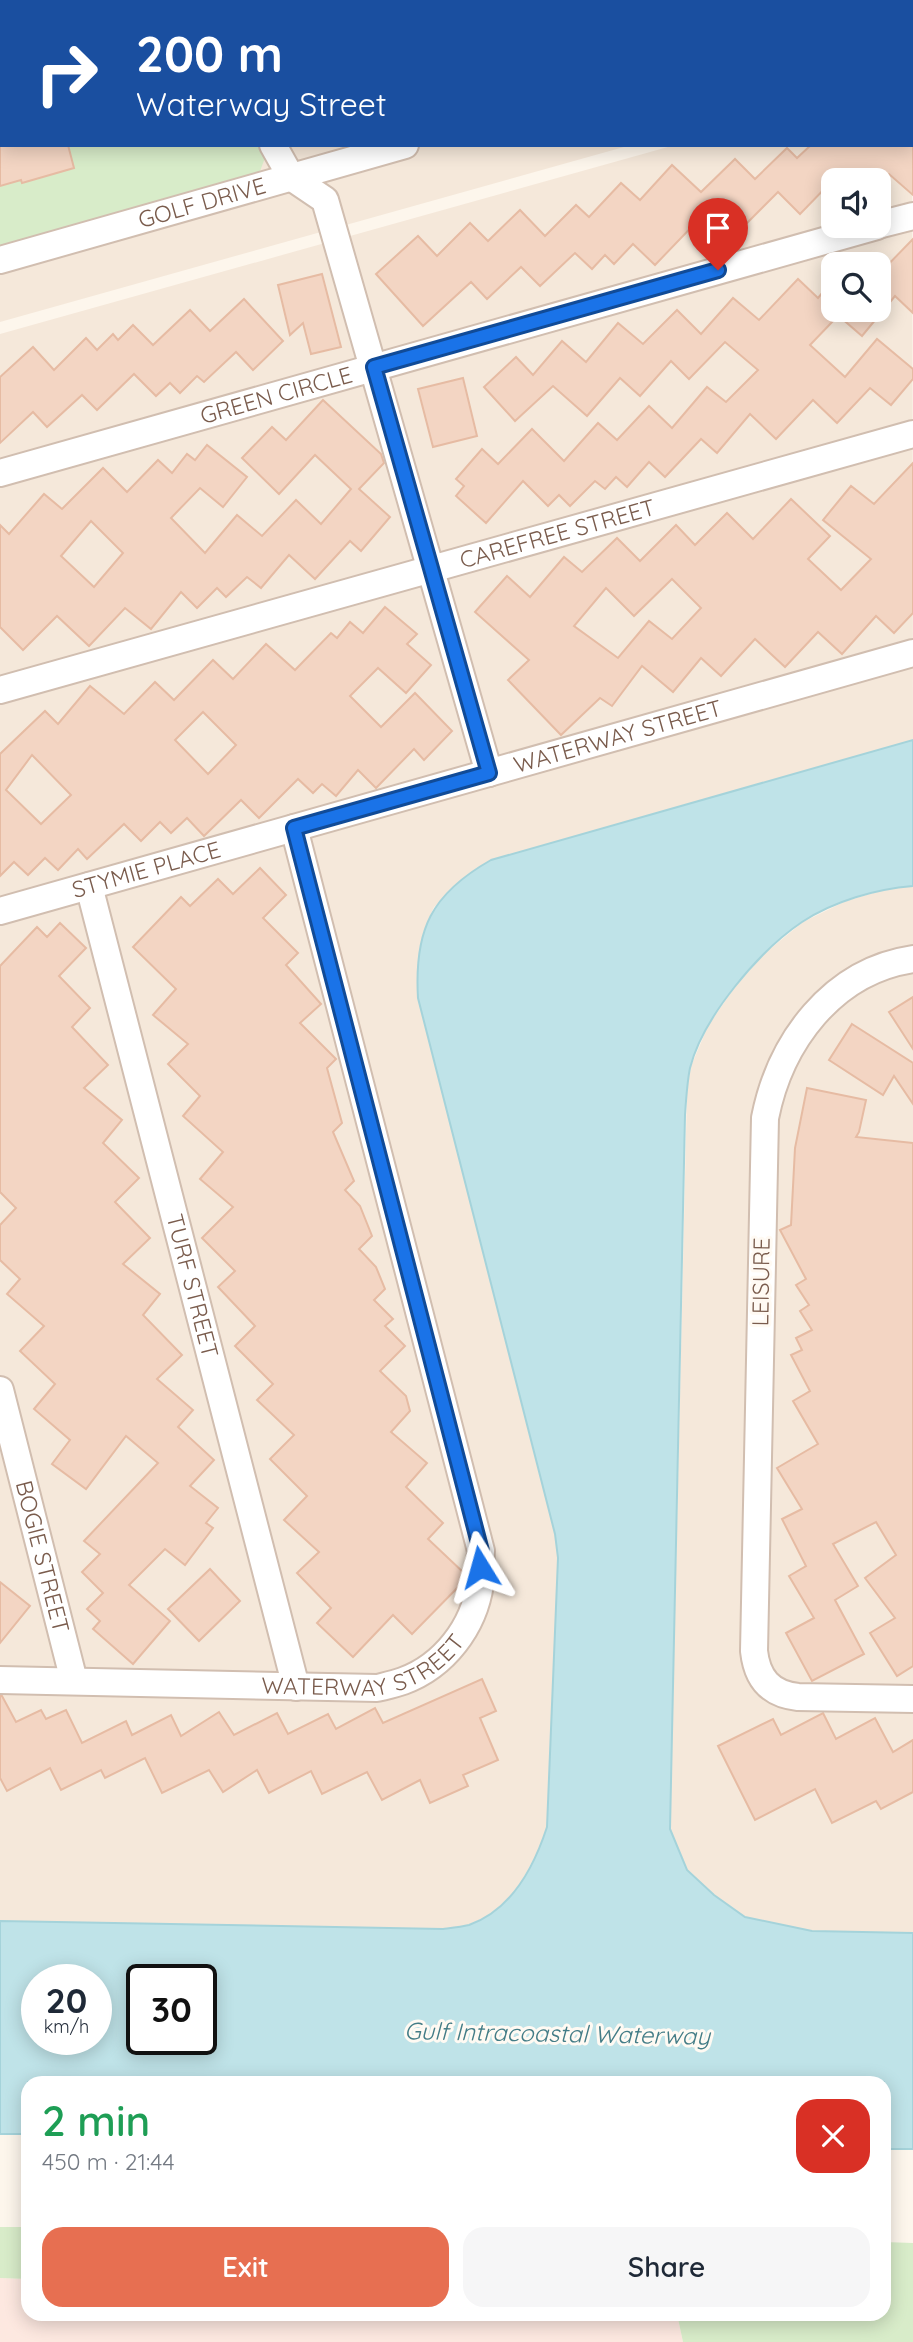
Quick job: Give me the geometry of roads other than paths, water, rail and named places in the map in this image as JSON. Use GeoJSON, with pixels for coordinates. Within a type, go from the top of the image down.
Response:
{"type":"FeatureCollection","features":[{"type":"Feature","properties":{"kind":"street"},"geometry":{"type":"LineString","coordinates":[[274,147],[291,177],[325,200],[489,773]]}},
{"type":"Feature","properties":{"kind":"street","name":"GOLF DRIVE"},"geometry":{"type":"LineString","coordinates":[[0,260],[398,147]]}},
{"type":"Feature","properties":{"kind":"street","name":"GREEN CIRCLE"},"geometry":{"type":"LineString","coordinates":[[891,222],[913,216]]}},
{"type":"Feature","properties":{"kind":"street","name":"GREEN CIRCLE"},"geometry":{"type":"LineString","coordinates":[[0,473],[835,238]]}},
{"type":"Feature","properties":{"kind":"street","name":"CAREFREE STREET"},"geometry":{"type":"LineString","coordinates":[[0,690],[913,434]]}},
{"type":"Feature","properties":{"kind":"street","name":"WATERWAY STREET"},"geometry":{"type":"LineString","coordinates":[[0,1680],[377,1688],[403,1681],[428,1668],[449,1651],[466,1628],[475,1605],[480,1583],[481,1551],[294,828],[913,653]]}},
{"type":"Feature","properties":{"kind":"street","name":"STYMIE PLACE"},"geometry":{"type":"LineString","coordinates":[[0,911],[294,828]]}},
{"type":"Feature","properties":{"kind":"street","name":"TURF STREET"},"geometry":{"type":"LineString","coordinates":[[89,886],[296,1687]]}},
{"type":"Feature","properties":{"kind":"street","name":"LEISURE"},"geometry":{"type":"LineString","coordinates":[[913,959],[884,967],[837,992],[797,1034],[781,1062],[770,1092],[765,1118],[754,1638],[756,1666],[761,1678],[776,1692],[791,1696],[913,1699]]}},
{"type":"Feature","properties":{"kind":"street","name":"BOGIE STREET"},"geometry":{"type":"LineString","coordinates":[[0,1390],[74,1681]]}},
{"type":"Feature","properties":{"kind":"water","name":"Gulf Intracoastal Waterway"},"geometry":{"type":"Polygon","coordinates":[[[913,740],[913,886],[870,893],[841,902],[802,922],[785,935],[751,967],[720,1007],[697,1048],[690,1068],[685,1115],[670,1829],[687,1870],[714,1895],[745,1917],[812,1931],[913,1933],[913,2149],[891,2149],[891,2076],[21,2076],[21,2134],[0,2134],[0,1921],[443,1929],[469,1925],[498,1909],[528,1872],[542,1842],[547,1827],[558,1558],[555,1534],[418,998],[419,953],[424,933],[430,916],[454,886],[491,860],[913,740]]]}}]}
